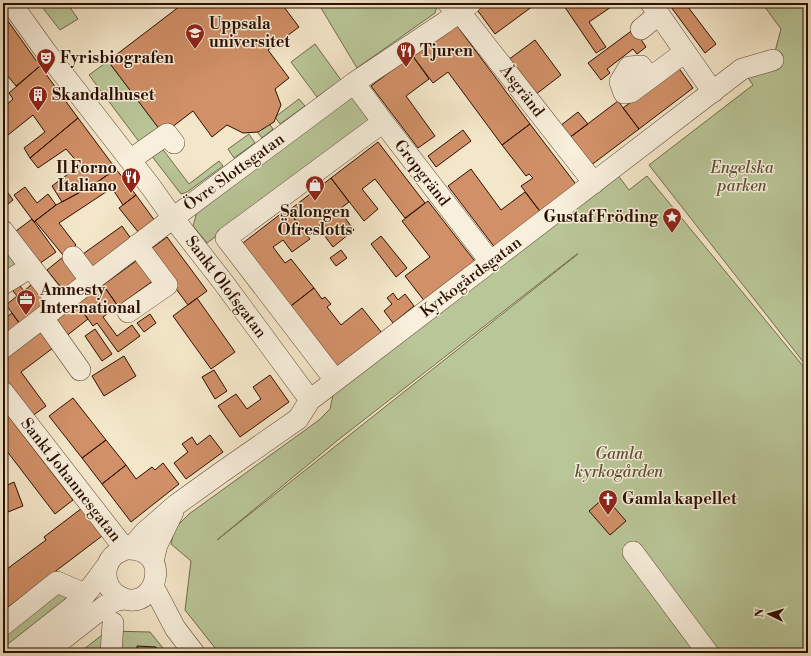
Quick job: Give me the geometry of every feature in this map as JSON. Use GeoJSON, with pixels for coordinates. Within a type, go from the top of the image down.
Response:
{"type":"FeatureCollection","features":[{"type":"Feature","properties":{"kind":"street","name":"Sankt Olofsgatan"},"geometry":{"type":"LineString","coordinates":[[11,3],[46,52],[223,282],[310,400]]}},
{"type":"Feature","properties":{"kind":"street","name":"Övre Slottsgatan"},"geometry":{"type":"LineString","coordinates":[[3,348],[137,245],[354,83],[444,22],[459,6]]}},
{"type":"Feature","properties":{"kind":"street","name":"Åsgränd"},"geometry":{"type":"LineString","coordinates":[[459,6],[594,183]]}},
{"type":"Feature","properties":{"kind":"street"},"geometry":{"type":"LineString","coordinates":[[641,29],[655,9],[712,92]]}},
{"type":"Feature","properties":{"kind":"street"},"geometry":{"type":"LineString","coordinates":[[650,78],[685,52]]}},
{"type":"Feature","properties":{"kind":"street","name":"Kyrkogårdsgatan"},"geometry":{"type":"LineString","coordinates":[[127,549],[176,505],[298,419],[310,400],[335,380],[742,69],[773,60]]}},
{"type":"Feature","properties":{"kind":"street","name":"Gropgränd"},"geometry":{"type":"LineString","coordinates":[[354,83],[490,261]]}},
{"type":"Feature","properties":{"kind":"street","name":"Sankt Olofsgatan"},"geometry":{"type":"LineString","coordinates":[[335,380],[226,238],[383,122]]}},
{"type":"Feature","properties":{"kind":"street"},"geometry":{"type":"LineString","coordinates":[[130,160],[167,134],[174,143]]}},
{"type":"Feature","properties":{"kind":"street"},"geometry":{"type":"LineString","coordinates":[[3,231],[60,305]]}},
{"type":"Feature","properties":{"kind":"street"},"geometry":{"type":"LineString","coordinates":[[128,312],[167,285],[137,245]]}},
{"type":"Feature","properties":{"kind":"street"},"geometry":{"type":"LineString","coordinates":[[73,257],[91,281]]}},
{"type":"Feature","properties":{"kind":"street"},"geometry":{"type":"LineString","coordinates":[[3,284],[31,267]]}},
{"type":"Feature","properties":{"kind":"street"},"geometry":{"type":"LineString","coordinates":[[43,318],[80,370]]}},
{"type":"Feature","properties":{"kind":"street","name":"Sankt Johannesgatan"},"geometry":{"type":"LineString","coordinates":[[3,392],[127,549]]}},
{"type":"Feature","properties":{"kind":"street","name":"Kyrkogårdsgatan"},"geometry":{"type":"LineString","coordinates":[[152,561],[157,544],[176,505]]}},
{"type":"Feature","properties":{"kind":"street"},"geometry":{"type":"LineString","coordinates":[[14,653],[80,601],[106,567],[110,559],[117,553],[127,549],[136,549],[148,555],[156,572],[153,586],[146,595],[130,600],[117,600],[105,606],[45,653]]}},
{"type":"Feature","properties":{"kind":"street"},"geometry":{"type":"LineString","coordinates":[[633,552],[708,653]]}},
{"type":"Feature","properties":{"kind":"street"},"geometry":{"type":"LineString","coordinates":[[106,567],[106,576],[112,591],[119,596],[130,600],[175,628]]}},
{"type":"Feature","properties":{"kind":"street"},"geometry":{"type":"LineString","coordinates":[[3,625],[57,582],[86,594]]}},
{"type":"Feature","properties":{"kind":"street"},"geometry":{"type":"LineString","coordinates":[[153,586],[175,628],[194,653]]}},
{"type":"Feature","properties":{"kind":"street"},"geometry":{"type":"LineString","coordinates":[[111,653],[113,623]]}},
{"type":"Feature","properties":{"kind":"green space"},"geometry":{"type":"Polygon","coordinates":[[[39,3],[67,3],[78,19],[60,30],[39,3]]]}},
{"type":"Feature","properties":{"kind":"green space"},"geometry":{"type":"Polygon","coordinates":[[[318,3],[435,3],[437,6],[435,13],[357,68],[318,3]]]}},
{"type":"Feature","properties":{"kind":"green space","name":"Engelska parken"},"geometry":{"type":"Polygon","coordinates":[[[762,3],[808,3],[808,368],[649,165],[753,85],[742,69],[773,59],[781,29],[762,3]]]}},
{"type":"Feature","properties":{"kind":"green space"},"geometry":{"type":"Polygon","coordinates":[[[315,44],[341,80],[317,97],[291,62],[315,44]]]}},
{"type":"Feature","properties":{"kind":"green space"},"geometry":{"type":"Polygon","coordinates":[[[108,61],[159,128],[140,143],[89,75],[108,61]]]}},
{"type":"Feature","properties":{"kind":"green space"},"geometry":{"type":"Polygon","coordinates":[[[352,94],[373,121],[207,243],[193,226],[199,205],[352,94]]]}},
{"type":"Feature","properties":{"kind":"green space"},"geometry":{"type":"Polygon","coordinates":[[[299,99],[305,106],[280,124],[275,117],[299,99]]]}},
{"type":"Feature","properties":{"kind":"green space"},"geometry":{"type":"Polygon","coordinates":[[[268,122],[273,129],[262,138],[256,130],[268,122]]]}},
{"type":"Feature","properties":{"kind":"green space"},"geometry":{"type":"Polygon","coordinates":[[[249,134],[255,143],[234,158],[228,149],[249,134]]]}},
{"type":"Feature","properties":{"kind":"green space"},"geometry":{"type":"Polygon","coordinates":[[[161,147],[189,184],[219,161],[223,166],[187,192],[181,194],[151,155],[161,147]]]}},
{"type":"Feature","properties":{"kind":"green space","name":"Gamla kyrkogården"},"geometry":{"type":"Polygon","coordinates":[[[617,174],[629,190],[647,176],[808,372],[808,653],[219,653],[185,610],[191,561],[171,544],[175,528],[189,514],[319,420],[330,409],[333,395],[617,174]],[[578,254],[338,440],[217,540],[578,254]]]}},
{"type":"Feature","properties":{"kind":"green space"},"geometry":{"type":"Polygon","coordinates":[[[3,240],[21,261],[3,276],[3,240]]]}},
{"type":"Feature","properties":{"kind":"green space"},"geometry":{"type":"Polygon","coordinates":[[[60,589],[67,599],[5,649],[3,647],[3,634],[60,589]]]}},
{"type":"Feature","properties":{"kind":"green space"},"geometry":{"type":"Polygon","coordinates":[[[107,631],[150,632],[167,653],[79,653],[107,631]]]}},
{"type":"Feature","properties":{"kind":"building"},"geometry":{"type":"Polygon","coordinates":[[[184,3],[281,3],[299,27],[268,50],[289,78],[275,89],[281,105],[274,122],[258,132],[243,133],[227,125],[212,137],[193,111],[163,134],[108,61],[184,3]]]}},
{"type":"Feature","properties":{"kind":"building"},"geometry":{"type":"Polygon","coordinates":[[[479,3],[537,3],[495,34],[475,7],[479,3]]]}},
{"type":"Feature","properties":{"kind":"building"},"geometry":{"type":"Polygon","coordinates":[[[562,3],[617,3],[589,22],[606,47],[596,53],[562,3]]]}},
{"type":"Feature","properties":{"kind":"building"},"geometry":{"type":"Polygon","coordinates":[[[668,3],[685,3],[716,44],[705,53],[668,3]]]}},
{"type":"Feature","properties":{"kind":"building"},"geometry":{"type":"Polygon","coordinates":[[[3,14],[40,66],[16,86],[3,70],[3,14]]]}},
{"type":"Feature","properties":{"kind":"building"},"geometry":{"type":"Polygon","coordinates":[[[455,23],[530,124],[502,145],[448,72],[433,83],[412,55],[455,23]]]}},
{"type":"Feature","properties":{"kind":"building"},"geometry":{"type":"Polygon","coordinates":[[[634,29],[646,47],[637,54],[633,49],[607,69],[610,73],[601,80],[588,63],[634,29]]]}},
{"type":"Feature","properties":{"kind":"building"},"geometry":{"type":"Polygon","coordinates":[[[535,40],[561,75],[535,95],[508,60],[535,40]]]}},
{"type":"Feature","properties":{"kind":"building"},"geometry":{"type":"Polygon","coordinates":[[[412,55],[429,79],[406,96],[435,136],[418,148],[371,86],[412,55]]]}},
{"type":"Feature","properties":{"kind":"building","name":"Skandalhuset"},"geometry":{"type":"Polygon","coordinates":[[[40,66],[78,118],[30,158],[24,148],[45,132],[33,115],[3,139],[3,108],[13,99],[9,93],[40,66]]]}},
{"type":"Feature","properties":{"kind":"building"},"geometry":{"type":"Polygon","coordinates":[[[678,67],[693,88],[639,129],[623,108],[678,67]]]}},
{"type":"Feature","properties":{"kind":"building"},"geometry":{"type":"Polygon","coordinates":[[[618,101],[639,129],[590,166],[569,138],[618,101]]]}},
{"type":"Feature","properties":{"kind":"building"},"geometry":{"type":"Polygon","coordinates":[[[578,112],[588,124],[569,138],[560,126],[578,112]]]}},
{"type":"Feature","properties":{"kind":"building","name":"Skandalhuset"},"geometry":{"type":"Polygon","coordinates":[[[78,118],[116,169],[90,187],[86,182],[78,188],[80,192],[62,202],[52,186],[80,165],[66,149],[38,168],[30,158],[78,118]]]}},
{"type":"Feature","properties":{"kind":"building"},"geometry":{"type":"Polygon","coordinates":[[[530,124],[578,187],[542,214],[521,186],[533,178],[529,174],[526,176],[502,145],[530,124]]]}},
{"type":"Feature","properties":{"kind":"building"},"geometry":{"type":"Polygon","coordinates":[[[463,130],[471,141],[436,167],[428,156],[463,130]]]}},
{"type":"Feature","properties":{"kind":"building"},"geometry":{"type":"Polygon","coordinates":[[[378,142],[425,203],[405,218],[375,179],[362,189],[378,209],[364,221],[331,178],[378,142]]]}},
{"type":"Feature","properties":{"kind":"building"},"geometry":{"type":"Polygon","coordinates":[[[116,169],[136,195],[123,205],[112,188],[59,223],[76,245],[63,255],[35,221],[56,205],[90,187],[116,169]]]}},
{"type":"Feature","properties":{"kind":"building"},"geometry":{"type":"Polygon","coordinates":[[[471,169],[501,210],[525,192],[542,214],[496,249],[448,186],[471,169]]]}},
{"type":"Feature","properties":{"kind":"building"},"geometry":{"type":"Polygon","coordinates":[[[331,178],[349,202],[333,214],[337,218],[342,214],[354,230],[333,247],[321,231],[324,229],[321,224],[307,235],[288,211],[331,178]]]}},
{"type":"Feature","properties":{"kind":"building"},"geometry":{"type":"Polygon","coordinates":[[[3,186],[13,200],[3,208],[3,186]]]}},
{"type":"Feature","properties":{"kind":"building"},"geometry":{"type":"Polygon","coordinates":[[[25,187],[37,203],[48,194],[56,205],[34,222],[14,195],[25,187]]]}},
{"type":"Feature","properties":{"kind":"building"},"geometry":{"type":"Polygon","coordinates":[[[136,195],[155,221],[139,233],[119,208],[136,195]]]}},
{"type":"Feature","properties":{"kind":"building"},"geometry":{"type":"Polygon","coordinates":[[[428,201],[477,264],[426,303],[405,276],[430,257],[402,221],[428,201]]]}},
{"type":"Feature","properties":{"kind":"building"},"geometry":{"type":"Polygon","coordinates":[[[287,209],[310,239],[292,252],[283,240],[273,247],[285,263],[291,259],[314,288],[287,309],[239,246],[287,209]]]}},
{"type":"Feature","properties":{"kind":"building"},"geometry":{"type":"Polygon","coordinates":[[[32,219],[56,252],[36,266],[12,234],[32,219]]]}},
{"type":"Feature","properties":{"kind":"building"},"geometry":{"type":"Polygon","coordinates":[[[122,226],[132,240],[93,268],[83,254],[122,226]]]}},
{"type":"Feature","properties":{"kind":"building"},"geometry":{"type":"Polygon","coordinates":[[[381,236],[407,268],[396,277],[371,244],[381,236]]]}},
{"type":"Feature","properties":{"kind":"building"},"geometry":{"type":"Polygon","coordinates":[[[167,237],[207,291],[188,305],[148,251],[167,237]]]}},
{"type":"Feature","properties":{"kind":"building"},"geometry":{"type":"Polygon","coordinates":[[[341,250],[347,258],[336,266],[330,258],[341,250]]]}},
{"type":"Feature","properties":{"kind":"building"},"geometry":{"type":"Polygon","coordinates":[[[143,256],[157,278],[118,306],[103,285],[143,256]]]}},
{"type":"Feature","properties":{"kind":"building"},"geometry":{"type":"Polygon","coordinates":[[[63,257],[79,278],[64,291],[47,270],[63,257]]]}},
{"type":"Feature","properties":{"kind":"building"},"geometry":{"type":"Polygon","coordinates":[[[38,279],[54,300],[21,325],[6,305],[17,296],[13,291],[14,288],[20,286],[24,291],[38,279]]]}},
{"type":"Feature","properties":{"kind":"building"},"geometry":{"type":"Polygon","coordinates":[[[103,285],[118,306],[103,317],[117,336],[132,325],[140,336],[118,352],[97,323],[93,326],[77,304],[103,285]]]}},
{"type":"Feature","properties":{"kind":"building"},"geometry":{"type":"Polygon","coordinates":[[[314,288],[322,299],[325,297],[331,304],[327,307],[341,325],[362,308],[382,333],[334,370],[287,309],[314,288]]]}},
{"type":"Feature","properties":{"kind":"building"},"geometry":{"type":"Polygon","coordinates":[[[393,293],[398,300],[405,294],[414,306],[393,323],[384,311],[392,304],[387,298],[393,293]]]}},
{"type":"Feature","properties":{"kind":"building"},"geometry":{"type":"Polygon","coordinates":[[[197,298],[235,352],[211,369],[173,316],[197,298]]]}},
{"type":"Feature","properties":{"kind":"building"},"geometry":{"type":"Polygon","coordinates":[[[77,304],[88,319],[65,337],[52,321],[77,304]]]}},
{"type":"Feature","properties":{"kind":"building"},"geometry":{"type":"Polygon","coordinates":[[[12,313],[19,323],[3,336],[3,320],[12,313]]]}},
{"type":"Feature","properties":{"kind":"building"},"geometry":{"type":"Polygon","coordinates":[[[150,314],[156,323],[144,332],[137,323],[150,314]]]}},
{"type":"Feature","properties":{"kind":"building"},"geometry":{"type":"Polygon","coordinates":[[[39,329],[53,348],[21,372],[46,406],[31,417],[3,380],[3,356],[39,329]]]}},
{"type":"Feature","properties":{"kind":"building"},"geometry":{"type":"Polygon","coordinates":[[[95,329],[112,354],[102,361],[85,336],[95,329]]]}},
{"type":"Feature","properties":{"kind":"building"},"geometry":{"type":"Polygon","coordinates":[[[124,356],[136,376],[104,396],[92,376],[124,356]]]}},
{"type":"Feature","properties":{"kind":"building"},"geometry":{"type":"Polygon","coordinates":[[[214,370],[227,391],[215,399],[202,377],[214,370]]]}},
{"type":"Feature","properties":{"kind":"building"},"geometry":{"type":"Polygon","coordinates":[[[270,375],[289,402],[240,437],[218,406],[236,394],[247,409],[261,399],[253,387],[270,375]]]}},
{"type":"Feature","properties":{"kind":"building"},"geometry":{"type":"Polygon","coordinates":[[[73,398],[106,440],[82,458],[49,416],[73,398]]]}},
{"type":"Feature","properties":{"kind":"building"},"geometry":{"type":"Polygon","coordinates":[[[3,409],[73,500],[55,514],[3,446],[3,409]]]}},
{"type":"Feature","properties":{"kind":"building"},"geometry":{"type":"Polygon","coordinates":[[[210,435],[223,452],[186,479],[174,463],[188,452],[182,444],[192,437],[197,445],[210,435]]]}},
{"type":"Feature","properties":{"kind":"building"},"geometry":{"type":"Polygon","coordinates":[[[106,440],[126,465],[102,484],[82,458],[106,440]]]}},
{"type":"Feature","properties":{"kind":"building"},"geometry":{"type":"Polygon","coordinates":[[[163,463],[179,484],[131,522],[102,484],[126,465],[136,479],[152,467],[155,470],[163,463]]]}},
{"type":"Feature","properties":{"kind":"building"},"geometry":{"type":"Polygon","coordinates":[[[14,482],[23,506],[3,514],[3,487],[14,482]]]}},
{"type":"Feature","properties":{"kind":"building","name":"Gamla kapellet"},"geometry":{"type":"Polygon","coordinates":[[[605,497],[626,521],[610,535],[589,511],[605,497]]]}},
{"type":"Feature","properties":{"kind":"building"},"geometry":{"type":"Polygon","coordinates":[[[86,505],[106,533],[3,611],[3,572],[46,540],[44,537],[86,505]]]}},
{"type":"Feature","properties":{"kind":"building"},"geometry":{"type":"Polygon","coordinates":[[[137,646],[156,647],[156,653],[137,653],[137,646]]]}},
{"type":"Feature","properties":{"kind":"place","name":"Uppsala universitet"},"geometry":{"type":"Point","coordinates":[195,50]}},
{"type":"Feature","properties":{"kind":"place","name":"Tjuren"},"geometry":{"type":"Point","coordinates":[406,68]}},
{"type":"Feature","properties":{"kind":"place","name":"Fyrisbiografen"},"geometry":{"type":"Point","coordinates":[46,75]}},
{"type":"Feature","properties":{"kind":"place","name":"Skandalhuset"},"geometry":{"type":"Point","coordinates":[38,112]}},
{"type":"Feature","properties":{"kind":"place","name":"Il Forno Italiano"},"geometry":{"type":"Point","coordinates":[131,194]}},
{"type":"Feature","properties":{"kind":"place","name":"Salongen Öfreslotts"},"geometry":{"type":"Point","coordinates":[315,202]}},
{"type":"Feature","properties":{"kind":"place","name":"Gustaf Fröding"},"geometry":{"type":"Point","coordinates":[672,234]}},
{"type":"Feature","properties":{"kind":"place","name":"Amnesty International"},"geometry":{"type":"Point","coordinates":[26,316]}},
{"type":"Feature","properties":{"kind":"place","name":"Gamla kapellet"},"geometry":{"type":"Point","coordinates":[608,516]}}]}
